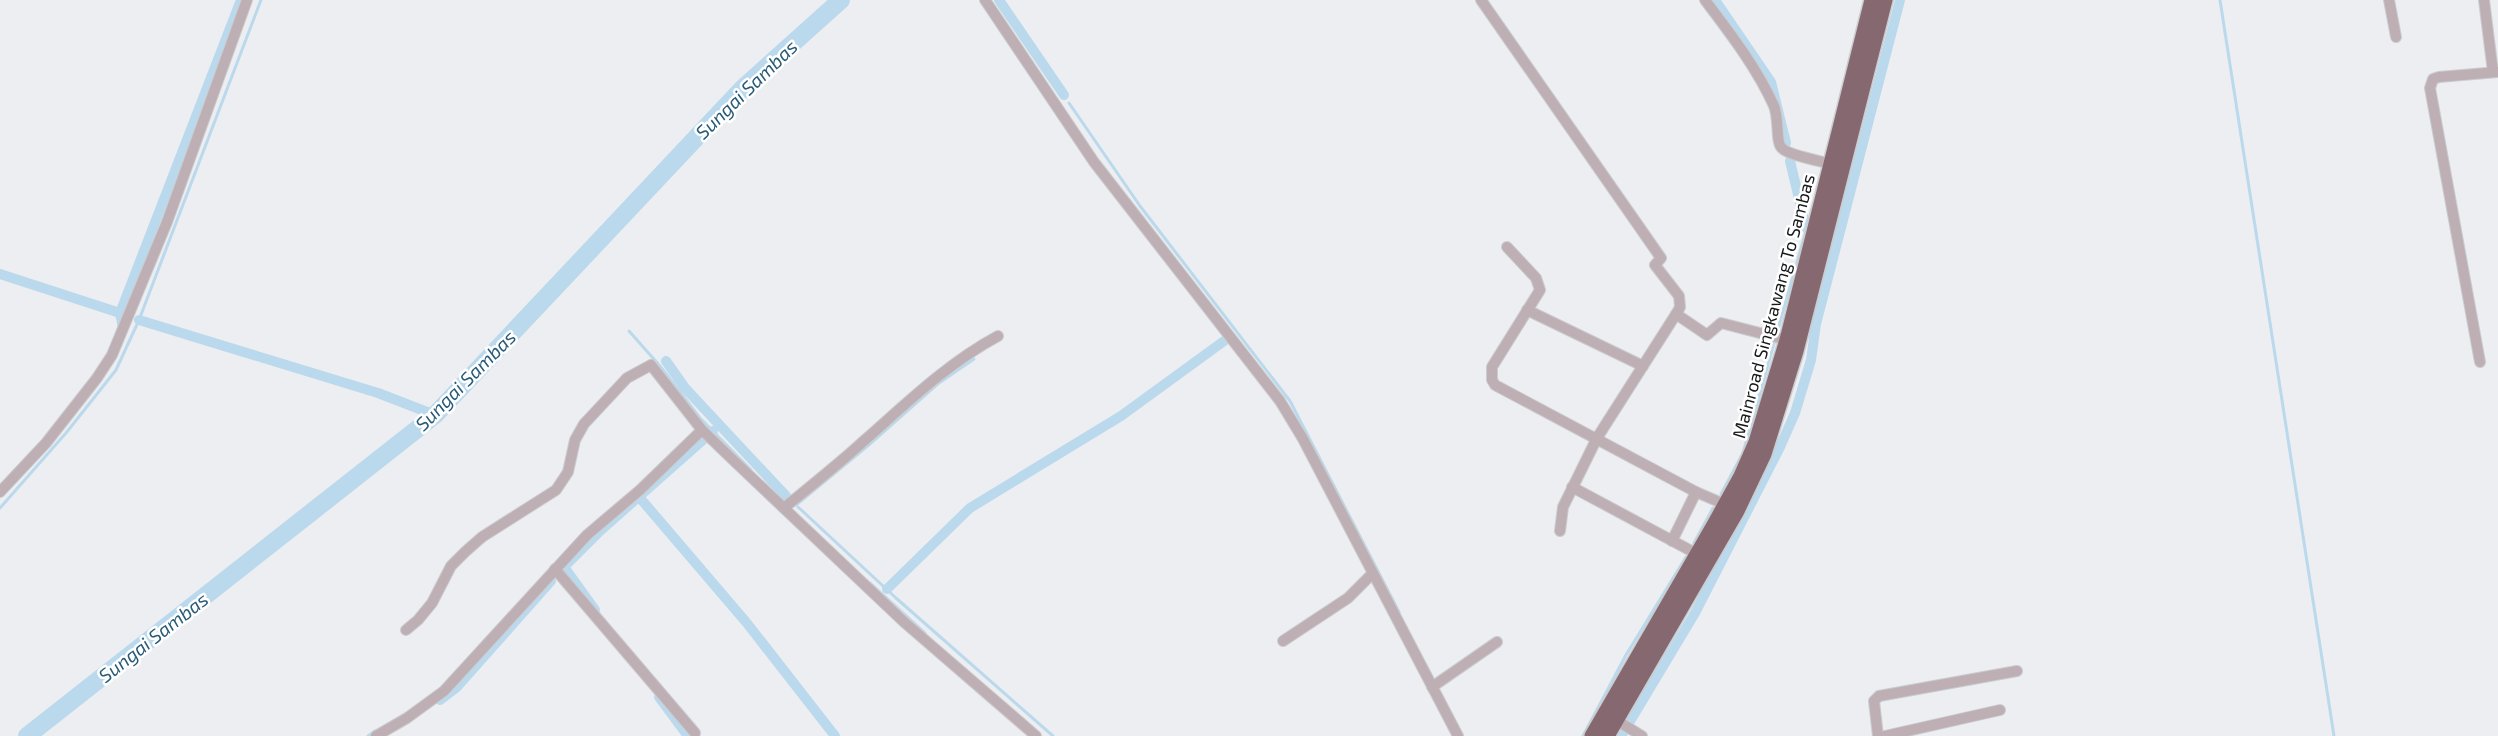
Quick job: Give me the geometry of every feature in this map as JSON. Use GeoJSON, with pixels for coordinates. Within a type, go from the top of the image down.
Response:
{"type":"FeatureCollection","features":[{"type":"Feature","properties":{"kind":"highway","name":"Mainroad Singkawang To Sambas"},"geometry":{"type":"LineString","coordinates":[[1592,736],[1637,670],[1737,511],[1764,454],[1784,396],[1824,212],[1831,164],[1872,0]]}},
{"type":"Feature","properties":{"kind":"highway","name":"Mainroad Singkawang To Sambas"},"geometry":{"type":"LineString","coordinates":[[1607,736],[1616,720],[1637,670],[1697,554],[1741,476],[1756,442],[1885,0]]}},
{"type":"Feature","properties":{"kind":"street"},"geometry":{"type":"LineString","coordinates":[[0,492],[46,443],[97,378],[112,355],[166,222],[246,0]]}},
{"type":"Feature","properties":{"kind":"street"},"geometry":{"type":"LineString","coordinates":[[985,0],[1094,162],[1280,401],[1303,439],[1458,736]]}},
{"type":"Feature","properties":{"kind":"street"},"geometry":{"type":"LineString","coordinates":[[1481,0],[1661,258],[1655,265],[1679,296],[1680,307],[1598,438],[1572,488],[1563,507],[1560,531]]}},
{"type":"Feature","properties":{"kind":"street"},"geometry":{"type":"LineString","coordinates":[[1706,0],[1726,26],[1772,102],[1778,117],[1781,148],[1831,164]]}},
{"type":"Feature","properties":{"kind":"street"},"geometry":{"type":"LineString","coordinates":[[2389,0],[2396,37]]}},
{"type":"Feature","properties":{"kind":"street"},"geometry":{"type":"LineString","coordinates":[[2480,362],[2430,88],[2433,79],[2439,77],[2496,72],[2484,0]]}},
{"type":"Feature","properties":{"kind":"street"},"geometry":{"type":"LineString","coordinates":[[1507,247],[1536,278],[1540,287],[1492,367],[1492,380],[1504,391],[1598,438],[1696,492],[1724,504]]}},
{"type":"Feature","properties":{"kind":"street"},"geometry":{"type":"LineString","coordinates":[[1527,310],[1643,366]]}},
{"type":"Feature","properties":{"kind":"street"},"geometry":{"type":"LineString","coordinates":[[1676,314],[1707,335],[1721,323],[1786,340]]}},
{"type":"Feature","properties":{"kind":"street"},"geometry":{"type":"LineString","coordinates":[[784,508],[856,448],[924,387],[974,349],[998,336]]}},
{"type":"Feature","properties":{"kind":"street"},"geometry":{"type":"LineString","coordinates":[[406,630],[418,620],[432,603],[451,566],[464,552],[482,538],[547,498],[556,490],[568,472],[575,440],[584,424],[615,389],[643,367],[654,366],[702,430],[904,622],[1036,736]]}},
{"type":"Feature","properties":{"kind":"street"},"geometry":{"type":"LineString","coordinates":[[376,736],[407,718],[444,691],[587,535],[640,490],[702,430]]}},
{"type":"Feature","properties":{"kind":"street"},"geometry":{"type":"LineString","coordinates":[[1572,488],[1697,554]]}},
{"type":"Feature","properties":{"kind":"street"},"geometry":{"type":"LineString","coordinates":[[1672,541],[1696,492]]}},
{"type":"Feature","properties":{"kind":"street"},"geometry":{"type":"LineString","coordinates":[[555,569],[695,733]]}},
{"type":"Feature","properties":{"kind":"street"},"geometry":{"type":"LineString","coordinates":[[1283,641],[1348,598],[1372,574]]}},
{"type":"Feature","properties":{"kind":"street"},"geometry":{"type":"LineString","coordinates":[[1432,686],[1497,642]]}},
{"type":"Feature","properties":{"kind":"street"},"geometry":{"type":"LineString","coordinates":[[1878,736],[1874,701],[1879,696],[2017,671]]}},
{"type":"Feature","properties":{"kind":"street"},"geometry":{"type":"LineString","coordinates":[[1885,736],[2000,710]]}},
{"type":"Feature","properties":{"kind":"street"},"geometry":{"type":"LineString","coordinates":[[1616,720],[1642,736]]}},
{"type":"Feature","properties":{"kind":"waterway"},"geometry":{"type":"LineString","coordinates":[[121,331],[123,328],[120,313],[241,0]]}},
{"type":"Feature","properties":{"kind":"waterway"},"geometry":{"type":"LineString","coordinates":[[0,508],[66,433],[116,370],[139,320],[261,0]]}},
{"type":"Feature","properties":{"kind":"waterway","name":"Sungai Sambas"},"geometry":{"type":"LineString","coordinates":[[27,736],[435,415],[743,88],[841,0]]}},
{"type":"Feature","properties":{"kind":"waterway"},"geometry":{"type":"LineString","coordinates":[[999,0],[1064,95]]}},
{"type":"Feature","properties":{"kind":"waterway"},"geometry":{"type":"LineString","coordinates":[[1715,0],[1771,82],[1786,143]]}},
{"type":"Feature","properties":{"kind":"waterway"},"geometry":{"type":"LineString","coordinates":[[1629,723],[1695,613],[1780,447],[1795,413],[1811,360],[1816,324],[1900,0]]}},
{"type":"Feature","properties":{"kind":"waterway"},"geometry":{"type":"LineString","coordinates":[[2220,0],[2334,736]]}},
{"type":"Feature","properties":{"kind":"waterway"},"geometry":{"type":"LineString","coordinates":[[1069,103],[1140,206],[1290,401],[1399,612]]}},
{"type":"Feature","properties":{"kind":"waterway"},"geometry":{"type":"LineString","coordinates":[[1790,161],[1806,228]]}},
{"type":"Feature","properties":{"kind":"waterway"},"geometry":{"type":"LineString","coordinates":[[1721,494],[1743,453],[1814,202]]}},
{"type":"Feature","properties":{"kind":"waterway"},"geometry":{"type":"LineString","coordinates":[[0,274],[120,313]]}},
{"type":"Feature","properties":{"kind":"waterway"},"geometry":{"type":"LineString","coordinates":[[139,320],[378,393],[435,415]]}},
{"type":"Feature","properties":{"kind":"waterway"},"geometry":{"type":"LineString","coordinates":[[629,331],[660,366],[700,418],[751,470]]}},
{"type":"Feature","properties":{"kind":"waterway"},"geometry":{"type":"LineString","coordinates":[[887,589],[970,508],[1121,416],[1224,341]]}},
{"type":"Feature","properties":{"kind":"waterway"},"geometry":{"type":"LineString","coordinates":[[796,505],[870,444],[939,383],[974,359]]}},
{"type":"Feature","properties":{"kind":"waterway"},"geometry":{"type":"LineString","coordinates":[[666,361],[685,388],[786,496]]}},
{"type":"Feature","properties":{"kind":"waterway"},"geometry":{"type":"LineString","coordinates":[[595,610],[564,567],[600,531],[713,431]]}},
{"type":"Feature","properties":{"kind":"waterway"},"geometry":{"type":"LineString","coordinates":[[640,498],[746,622],[835,736]]}},
{"type":"Feature","properties":{"kind":"waterway"},"geometry":{"type":"LineString","coordinates":[[798,507],[896,598],[1053,736]]}},
{"type":"Feature","properties":{"kind":"waterway"},"geometry":{"type":"LineString","coordinates":[[1694,543],[1713,508]]}},
{"type":"Feature","properties":{"kind":"waterway"},"geometry":{"type":"LineString","coordinates":[[1583,736],[1626,655],[1686,557]]}},
{"type":"Feature","properties":{"kind":"waterway"},"geometry":{"type":"LineString","coordinates":[[440,700],[457,687],[551,581]]}},
{"type":"Feature","properties":{"kind":"waterway"},"geometry":{"type":"LineString","coordinates":[[870,583],[925,633]]}},
{"type":"Feature","properties":{"kind":"waterway"},"geometry":{"type":"LineString","coordinates":[[659,697],[688,736]]}},
{"type":"Feature","properties":{"kind":"waterway"},"geometry":{"type":"LineString","coordinates":[[368,736],[375,731]]}}]}
